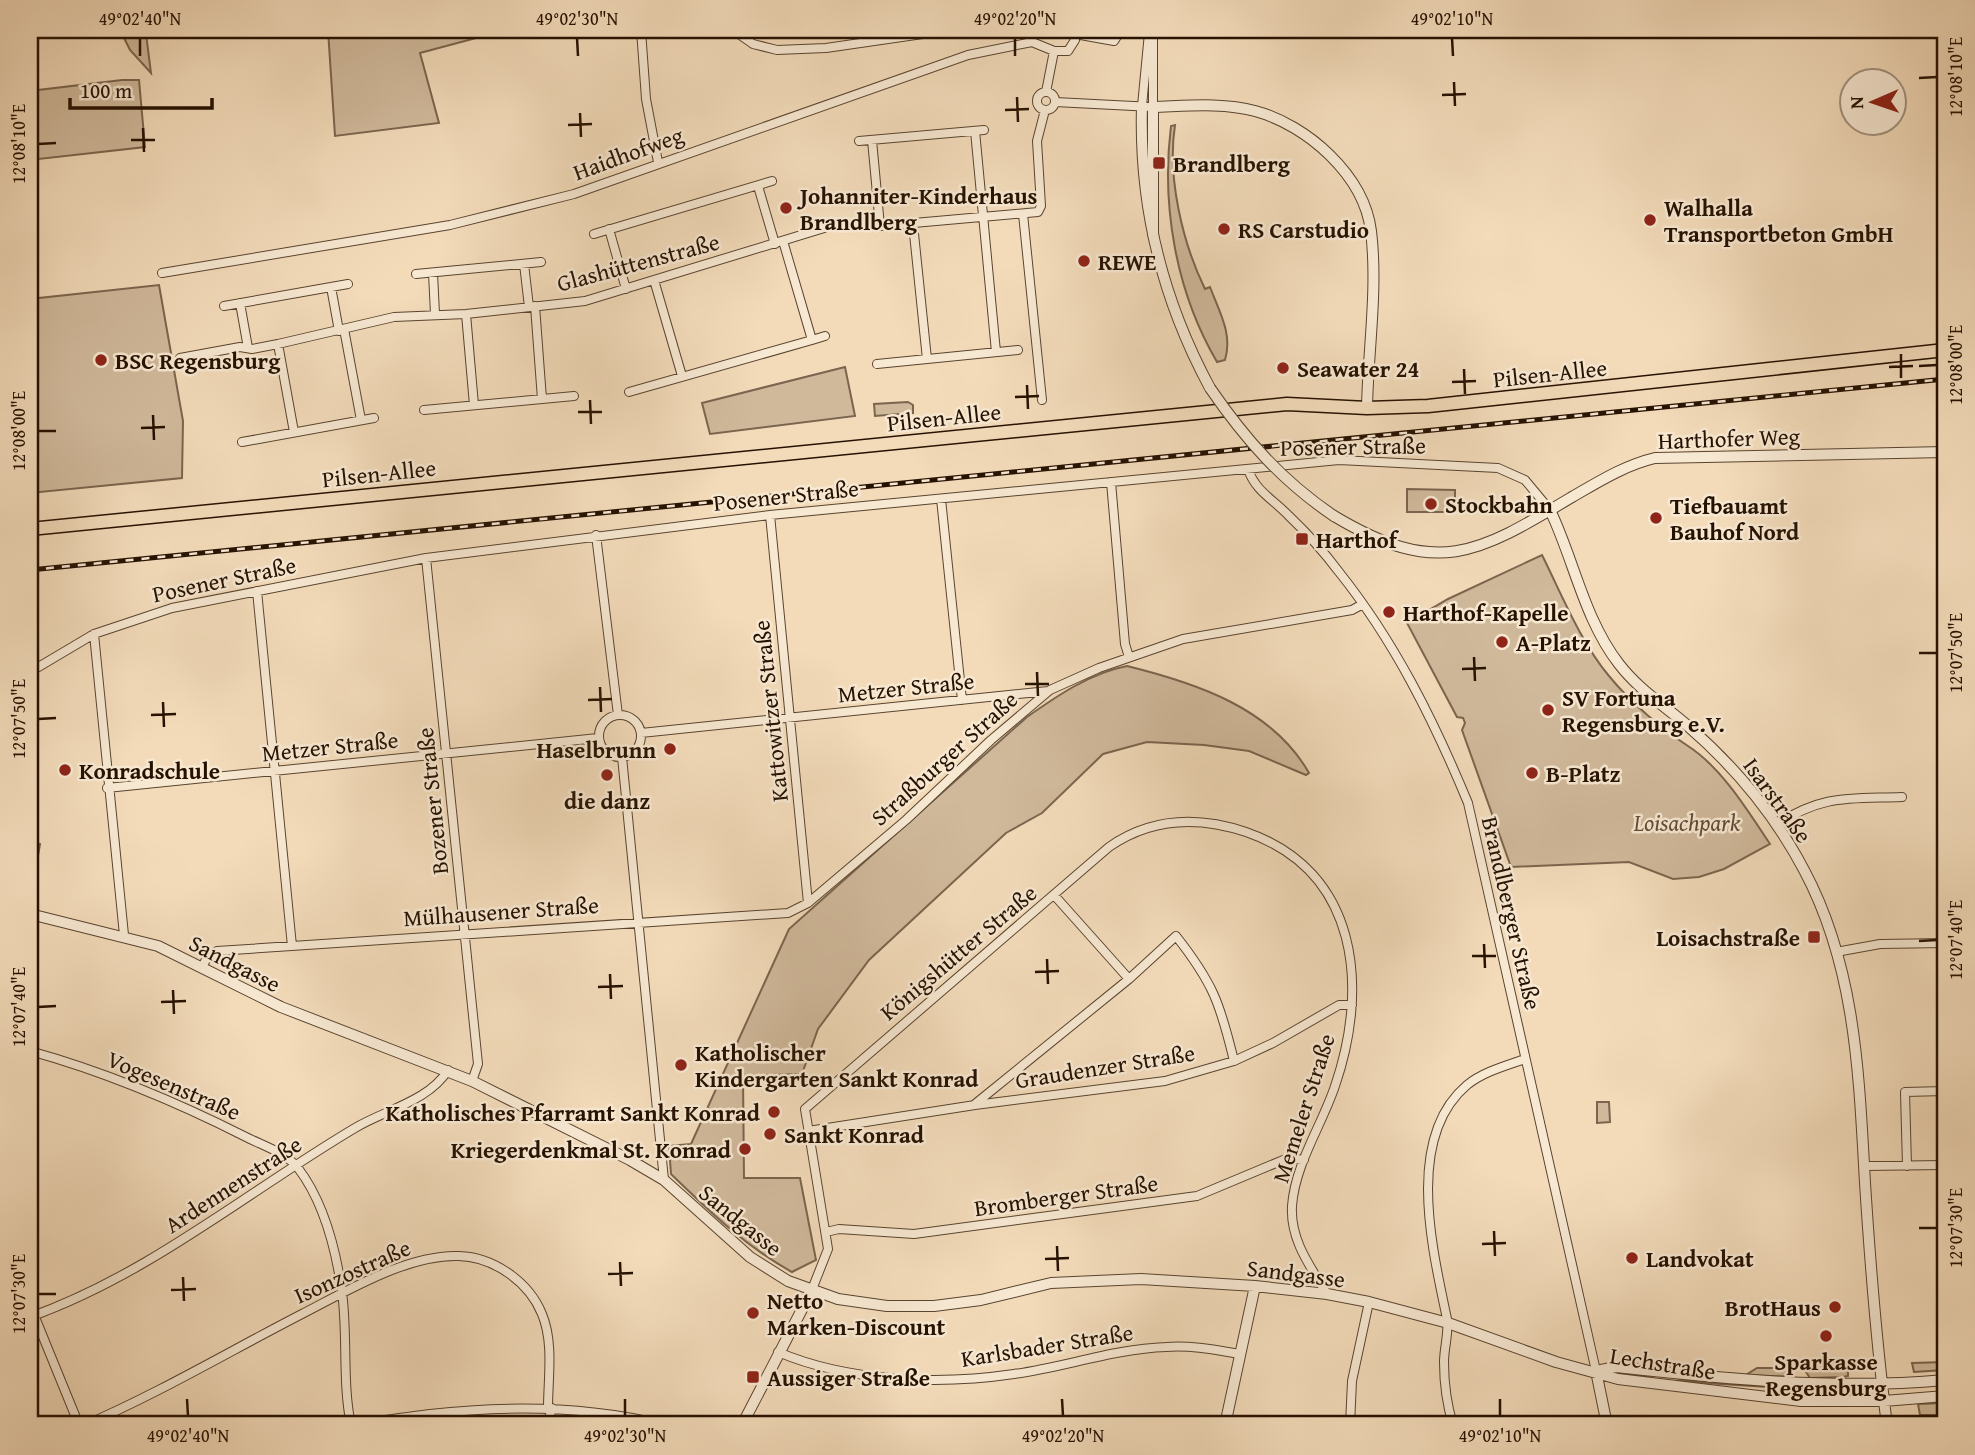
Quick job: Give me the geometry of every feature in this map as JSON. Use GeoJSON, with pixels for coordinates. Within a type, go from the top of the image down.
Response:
{"type":"FeatureCollection","features":[{"type":"Feature","properties":{"kind":"main road","name":"Pilsen-Allee"},"geometry":{"type":"LineString","coordinates":[[30,528],[1287,404],[1367,408],[1483,401],[1945,350]]}},
{"type":"Feature","properties":{"kind":"street"},"geometry":{"type":"LineString","coordinates":[[641,30],[646,99],[659,162]]}},
{"type":"Feature","properties":{"kind":"street"},"geometry":{"type":"LineString","coordinates":[[733,30],[753,44],[777,50],[826,48],[950,30]]}},
{"type":"Feature","properties":{"kind":"street"},"geometry":{"type":"LineString","coordinates":[[1046,92],[1054,96],[1055,102],[1051,109],[1045,110],[1040,108],[1037,99],[1046,92],[1054,51],[1068,51],[1076,40],[1074,32],[1114,41],[1121,30]]}},
{"type":"Feature","properties":{"kind":"street"},"geometry":{"type":"LineString","coordinates":[[1148,107],[1151,30]]}},
{"type":"Feature","properties":{"kind":"street","name":"Haidhofweg"},"geometry":{"type":"LineString","coordinates":[[162,273],[450,225],[575,194],[659,162],[968,55],[1032,42],[1054,51]]}},
{"type":"Feature","properties":{"kind":"street"},"geometry":{"type":"LineString","coordinates":[[1055,102],[1148,107],[1237,107],[1273,117],[1303,134],[1353,184],[1367,214],[1372,247],[1367,408]]}},
{"type":"Feature","properties":{"kind":"street","name":"Harthofer Weg"},"geometry":{"type":"LineString","coordinates":[[1148,107],[1146,197],[1153,234],[1165,283],[1181,330],[1210,388],[1262,458],[1288,483],[1334,516],[1372,537],[1405,548],[1441,553],[1478,548],[1499,540],[1626,468],[1655,458],[1945,452]]}},
{"type":"Feature","properties":{"kind":"street","name":"Glashüttenstraße"},"geometry":{"type":"LineString","coordinates":[[180,358],[278,344],[394,317],[466,314],[584,301],[834,225],[913,224],[1038,212],[1041,206],[1037,141],[1045,110]]}},
{"type":"Feature","properties":{"kind":"street"},"geometry":{"type":"LineString","coordinates":[[859,141],[980,130],[983,217],[996,352]]}},
{"type":"Feature","properties":{"kind":"street"},"geometry":{"type":"LineString","coordinates":[[872,140],[880,226]]}},
{"type":"Feature","properties":{"kind":"street"},"geometry":{"type":"LineString","coordinates":[[594,234],[772,181]]}},
{"type":"Feature","properties":{"kind":"street"},"geometry":{"type":"LineString","coordinates":[[758,186],[812,340]]}},
{"type":"Feature","properties":{"kind":"street"},"geometry":{"type":"LineString","coordinates":[[1023,214],[1042,400]]}},
{"type":"Feature","properties":{"kind":"street"},"geometry":{"type":"LineString","coordinates":[[913,224],[927,359]]}},
{"type":"Feature","properties":{"kind":"street"},"geometry":{"type":"LineString","coordinates":[[609,229],[626,289]]}},
{"type":"Feature","properties":{"kind":"street"},"geometry":{"type":"LineString","coordinates":[[416,274],[541,262]]}},
{"type":"Feature","properties":{"kind":"street"},"geometry":{"type":"LineString","coordinates":[[524,264],[532,307],[542,398]]}},
{"type":"Feature","properties":{"kind":"street"},"geometry":{"type":"LineString","coordinates":[[433,273],[435,314]]}},
{"type":"Feature","properties":{"kind":"street"},"geometry":{"type":"LineString","coordinates":[[654,280],[682,376]]}},
{"type":"Feature","properties":{"kind":"street"},"geometry":{"type":"LineString","coordinates":[[224,306],[348,284]]}},
{"type":"Feature","properties":{"kind":"street"},"geometry":{"type":"LineString","coordinates":[[331,287],[361,420]]}},
{"type":"Feature","properties":{"kind":"street"},"geometry":{"type":"LineString","coordinates":[[240,303],[248,348]]}},
{"type":"Feature","properties":{"kind":"street"},"geometry":{"type":"LineString","coordinates":[[466,314],[474,405]]}},
{"type":"Feature","properties":{"kind":"street"},"geometry":{"type":"LineString","coordinates":[[629,392],[825,336]]}},
{"type":"Feature","properties":{"kind":"street"},"geometry":{"type":"LineString","coordinates":[[278,344],[294,432]]}},
{"type":"Feature","properties":{"kind":"street"},"geometry":{"type":"LineString","coordinates":[[877,364],[1018,350]]}},
{"type":"Feature","properties":{"kind":"street"},"geometry":{"type":"LineString","coordinates":[[424,410],[573,396]]}},
{"type":"Feature","properties":{"kind":"street"},"geometry":{"type":"LineString","coordinates":[[242,442],[374,418]]}},
{"type":"Feature","properties":{"kind":"street","name":"Posener Straße"},"geometry":{"type":"LineString","coordinates":[[30,672],[94,634],[160,611],[426,558],[770,515],[1339,460],[1483,465],[1499,468],[1525,480],[1550,510]]}},
{"type":"Feature","properties":{"kind":"street","name":"Brandlberger Straße"},"geometry":{"type":"LineString","coordinates":[[1248,469],[1261,491],[1288,514],[1363,604],[1413,684],[1468,803],[1607,1425]]}},
{"type":"Feature","properties":{"kind":"street"},"geometry":{"type":"LineString","coordinates":[[1111,482],[1125,644],[1129,657]]}},
{"type":"Feature","properties":{"kind":"street"},"geometry":{"type":"LineString","coordinates":[[941,499],[962,700]]}},
{"type":"Feature","properties":{"kind":"street","name":"Isarstraße"},"geometry":{"type":"LineString","coordinates":[[1550,510],[1590,612],[1618,663],[1644,693],[1688,726],[1749,787],[1776,825],[1818,900],[1836,952],[1856,1042],[1887,1425]]}},
{"type":"Feature","properties":{"kind":"street","name":"Kattowitzer Straße"},"geometry":{"type":"LineString","coordinates":[[770,515],[808,903]]}},
{"type":"Feature","properties":{"kind":"street"},"geometry":{"type":"LineString","coordinates":[[596,535],[618,715]]}},
{"type":"Feature","properties":{"kind":"street","name":"Bozener Straße"},"geometry":{"type":"LineString","coordinates":[[426,558],[478,1064],[472,1081]]}},
{"type":"Feature","properties":{"kind":"street"},"geometry":{"type":"LineString","coordinates":[[257,591],[292,946]]}},
{"type":"Feature","properties":{"kind":"street","name":"Straßburger Straße"},"geometry":{"type":"LineString","coordinates":[[808,903],[1050,691],[1129,657],[1183,639],[1352,610],[1363,604]]}},
{"type":"Feature","properties":{"kind":"street"},"geometry":{"type":"LineString","coordinates":[[94,634],[107,788],[124,935]]}},
{"type":"Feature","properties":{"kind":"street","name":"Metzer Straße"},"geometry":{"type":"LineString","coordinates":[[641,733],[1050,691]]}},
{"type":"Feature","properties":{"kind":"street"},"geometry":{"type":"LineString","coordinates":[[618,715],[630,718],[641,733],[634,751],[622,757],[609,754],[598,738],[602,725],[618,715]]}},
{"type":"Feature","properties":{"kind":"street","name":"Metzer Straße"},"geometry":{"type":"LineString","coordinates":[[107,788],[598,738]]}},
{"type":"Feature","properties":{"kind":"street"},"geometry":{"type":"LineString","coordinates":[[622,757],[664,1180]]}},
{"type":"Feature","properties":{"kind":"street"},"geometry":{"type":"LineString","coordinates":[[1776,825],[1798,810],[1819,802],[1902,797]]}},
{"type":"Feature","properties":{"kind":"street","name":"Memeler Straße"},"geometry":{"type":"LineString","coordinates":[[1104,851],[1127,834],[1149,826],[1180,821],[1213,823],[1234,828],[1278,847],[1307,867],[1332,900],[1348,946],[1352,1004],[1343,1062],[1304,1160],[1294,1193],[1293,1222],[1302,1253],[1327,1294]]}},
{"type":"Feature","properties":{"kind":"street","name":"Königshütter Straße"},"geometry":{"type":"LineString","coordinates":[[808,1131],[805,1109],[1104,851]]}},
{"type":"Feature","properties":{"kind":"street"},"geometry":{"type":"LineString","coordinates":[[1054,895],[1129,979]]}},
{"type":"Feature","properties":{"kind":"street","name":"Mülhausener Straße"},"geometry":{"type":"LineString","coordinates":[[202,967],[208,956],[217,951],[465,932],[779,915],[808,903]]}},
{"type":"Feature","properties":{"kind":"street","name":"Sandgasse"},"geometry":{"type":"LineString","coordinates":[[30,914],[124,935],[158,946],[306,1018],[472,1081],[664,1180],[739,1250],[811,1292],[865,1304],[906,1307],[956,1304],[1068,1281],[1141,1279],[1255,1286],[1369,1302],[1448,1323],[1556,1362],[1596,1371]]}},
{"type":"Feature","properties":{"kind":"street"},"geometry":{"type":"LineString","coordinates":[[975,1104],[1129,979],[1176,936],[1204,972],[1219,1002],[1234,1061]]}},
{"type":"Feature","properties":{"kind":"street"},"geometry":{"type":"LineString","coordinates":[[1836,952],[1880,944],[1945,943]]}},
{"type":"Feature","properties":{"kind":"street","name":"Graudenzer Straße"},"geometry":{"type":"LineString","coordinates":[[808,1131],[975,1104],[1165,1081],[1234,1061],[1273,1043],[1339,1004],[1352,1004]]}},
{"type":"Feature","properties":{"kind":"street","name":"Vogesenstraße"},"geometry":{"type":"LineString","coordinates":[[30,1051],[113,1077],[198,1112],[273,1150],[297,1167]]}},
{"type":"Feature","properties":{"kind":"street"},"geometry":{"type":"LineString","coordinates":[[1453,1425],[1444,1362],[1448,1323],[1430,1219],[1429,1166],[1435,1138],[1446,1110],[1469,1083],[1525,1059]]}},
{"type":"Feature","properties":{"kind":"street","name":"Ardennenstraße"},"geometry":{"type":"LineString","coordinates":[[32,1316],[166,1251],[356,1127],[433,1089],[448,1070]]}},
{"type":"Feature","properties":{"kind":"street"},"geometry":{"type":"LineString","coordinates":[[1907,1166],[1905,1092],[1945,1091]]}},
{"type":"Feature","properties":{"kind":"street"},"geometry":{"type":"LineString","coordinates":[[742,1425],[827,1258],[826,1232],[808,1131]]}},
{"type":"Feature","properties":{"kind":"street","name":"Bromberger Straße"},"geometry":{"type":"LineString","coordinates":[[826,1232],[839,1229],[914,1234],[1197,1196],[1288,1158],[1304,1160]]}},
{"type":"Feature","properties":{"kind":"street"},"geometry":{"type":"LineString","coordinates":[[1864,1166],[1945,1166]]}},
{"type":"Feature","properties":{"kind":"street"},"geometry":{"type":"LineString","coordinates":[[297,1167],[326,1221],[342,1293],[351,1425]]}},
{"type":"Feature","properties":{"kind":"street","name":"Isonzostraße"},"geometry":{"type":"LineString","coordinates":[[85,1425],[342,1293],[429,1258],[462,1256],[504,1270],[530,1293],[542,1314],[549,1345],[550,1408],[547,1425]]}},
{"type":"Feature","properties":{"kind":"street"},"geometry":{"type":"LineString","coordinates":[[1225,1425],[1255,1286]]}},
{"type":"Feature","properties":{"kind":"street"},"geometry":{"type":"LineString","coordinates":[[1350,1425],[1352,1381],[1369,1302]]}},
{"type":"Feature","properties":{"kind":"street"},"geometry":{"type":"LineString","coordinates":[[30,1305],[32,1316],[79,1425]]}},
{"type":"Feature","properties":{"kind":"street","name":"Karlsbader Straße"},"geometry":{"type":"LineString","coordinates":[[778,1352],[796,1359],[861,1373],[958,1380],[1017,1374],[1158,1347],[1198,1348],[1240,1354]]}},
{"type":"Feature","properties":{"kind":"street","name":"Lechstraße"},"geometry":{"type":"LineString","coordinates":[[1596,1371],[1616,1367],[1773,1383],[1945,1380]]}},
{"type":"Feature","properties":{"kind":"street","name":"Lechstraße"},"geometry":{"type":"LineString","coordinates":[[1596,1371],[1618,1379],[1783,1400],[1885,1401],[1945,1396]]}},
{"type":"Feature","properties":{"kind":"street"},"geometry":{"type":"LineString","coordinates":[[362,1425],[465,1410],[550,1408],[613,1415],[665,1425]]}},
{"type":"Feature","properties":{"kind":"green space"},"geometry":{"type":"Polygon","coordinates":[[[120,30],[250,30],[146,34],[151,73],[130,50],[120,30]]]}},
{"type":"Feature","properties":{"kind":"green space"},"geometry":{"type":"Polygon","coordinates":[[[328,30],[506,30],[420,53],[439,123],[335,136],[328,30]]]}},
{"type":"Feature","properties":{"kind":"green space"},"geometry":{"type":"Polygon","coordinates":[[[139,80],[145,147],[30,160],[30,91],[139,80]]]}},
{"type":"Feature","properties":{"kind":"green space"},"geometry":{"type":"Polygon","coordinates":[[[1175,125],[1173,166],[1183,230],[1197,271],[1205,289],[1210,287],[1226,332],[1225,360],[1217,362],[1191,307],[1175,248],[1170,217],[1168,156],[1171,126],[1175,125]]]}},
{"type":"Feature","properties":{"kind":"green space","name":"BSC Regensburg"},"geometry":{"type":"Polygon","coordinates":[[[159,285],[183,421],[182,478],[30,493],[30,299],[159,285]]]}},
{"type":"Feature","properties":{"kind":"green space"},"geometry":{"type":"Polygon","coordinates":[[[845,367],[855,416],[710,434],[702,403],[845,367]]]}},
{"type":"Feature","properties":{"kind":"green space"},"geometry":{"type":"Polygon","coordinates":[[[908,402],[913,405],[913,413],[875,416],[874,404],[908,402]]]}},
{"type":"Feature","properties":{"kind":"green space","name":"Stockbahn"},"geometry":{"type":"Polygon","coordinates":[[[1407,489],[1455,490],[1455,512],[1407,512],[1407,489]]]}},
{"type":"Feature","properties":{"kind":"green space","name":"SV Fortuna Regensburg e.V."},"geometry":{"type":"Polygon","coordinates":[[[1542,555],[1580,633],[1609,676],[1647,715],[1712,766],[1734,791],[1770,844],[1724,869],[1699,877],[1673,879],[1629,862],[1511,867],[1462,730],[1465,723],[1463,718],[1457,717],[1407,623],[1448,599],[1542,555]]]}},
{"type":"Feature","properties":{"kind":"green space"},"geometry":{"type":"Polygon","coordinates":[[[1127,666],[1205,690],[1253,715],[1275,731],[1309,773],[1306,775],[1249,751],[1204,745],[1147,742],[1103,754],[1042,813],[1006,833],[869,960],[818,1029],[802,1074],[743,1076],[744,1178],[800,1178],[816,1260],[792,1272],[743,1240],[671,1174],[669,1146],[691,1144],[789,929],[1027,717],[1087,680],[1127,666]]]}},
{"type":"Feature","properties":{"kind":"green space"},"geometry":{"type":"Polygon","coordinates":[[[30,842],[40,844],[33,885],[30,885],[30,842]]]}},
{"type":"Feature","properties":{"kind":"green space"},"geometry":{"type":"Polygon","coordinates":[[[1597,1102],[1609,1102],[1610,1122],[1597,1123],[1597,1102]]]}},
{"type":"Feature","properties":{"kind":"green space"},"geometry":{"type":"Polygon","coordinates":[[[1945,1362],[1945,1370],[1914,1372],[1912,1363],[1945,1362]]]}},
{"type":"Feature","properties":{"kind":"green space"},"geometry":{"type":"Polygon","coordinates":[[[1848,1366],[1848,1376],[1843,1377],[1810,1378],[1804,1369],[1848,1366]]]}},
{"type":"Feature","properties":{"kind":"green space"},"geometry":{"type":"Polygon","coordinates":[[[1757,1368],[1786,1368],[1795,1377],[1746,1375],[1757,1368]]]}},
{"type":"Feature","properties":{"kind":"green space"},"geometry":{"type":"Polygon","coordinates":[[[1674,1381],[1773,1387],[1848,1388],[1848,1392],[1674,1381]]]}},
{"type":"Feature","properties":{"kind":"green space"},"geometry":{"type":"Polygon","coordinates":[[[1945,1403],[1945,1415],[1920,1415],[1918,1404],[1945,1403]]]}},
{"type":"Feature","properties":{"kind":"railway"},"geometry":{"type":"LineString","coordinates":[[30,570],[1945,379]]}},
{"type":"Feature","properties":{"kind":"place","name":"Brandlberg"},"geometry":{"type":"Point","coordinates":[1159,163]}},
{"type":"Feature","properties":{"kind":"place","name":"Johanniter-Kinderhaus Brandlberg"},"geometry":{"type":"Point","coordinates":[786,208]}},
{"type":"Feature","properties":{"kind":"place","name":"Walhalla Transportbeton GmbH"},"geometry":{"type":"Point","coordinates":[1650,220]}},
{"type":"Feature","properties":{"kind":"place","name":"RS Carstudio"},"geometry":{"type":"Point","coordinates":[1224,229]}},
{"type":"Feature","properties":{"kind":"place","name":"REWE"},"geometry":{"type":"Point","coordinates":[1084,261]}},
{"type":"Feature","properties":{"kind":"place","name":"BSC Regensburg"},"geometry":{"type":"Point","coordinates":[101,360]}},
{"type":"Feature","properties":{"kind":"place","name":"Seawater 24"},"geometry":{"type":"Point","coordinates":[1283,368]}},
{"type":"Feature","properties":{"kind":"place","name":"Stockbahn"},"geometry":{"type":"Point","coordinates":[1431,504]}},
{"type":"Feature","properties":{"kind":"place","name":"Tiefbauamt Bauhof Nord"},"geometry":{"type":"Point","coordinates":[1656,518]}},
{"type":"Feature","properties":{"kind":"place","name":"Harthof"},"geometry":{"type":"Point","coordinates":[1302,539]}},
{"type":"Feature","properties":{"kind":"place","name":"Harthof-Kapelle"},"geometry":{"type":"Point","coordinates":[1389,612]}},
{"type":"Feature","properties":{"kind":"place","name":"A-Platz"},"geometry":{"type":"Point","coordinates":[1502,642]}},
{"type":"Feature","properties":{"kind":"place","name":"SV Fortuna Regensburg e.V."},"geometry":{"type":"Point","coordinates":[1548,710]}},
{"type":"Feature","properties":{"kind":"place","name":"Haselbrunn"},"geometry":{"type":"Point","coordinates":[670,749]}},
{"type":"Feature","properties":{"kind":"place","name":"Konradschule"},"geometry":{"type":"Point","coordinates":[65,770]}},
{"type":"Feature","properties":{"kind":"place","name":"B-Platz"},"geometry":{"type":"Point","coordinates":[1532,773]}},
{"type":"Feature","properties":{"kind":"place","name":"die danz"},"geometry":{"type":"Point","coordinates":[607,775]}},
{"type":"Feature","properties":{"kind":"place","name":"Loisachstraße"},"geometry":{"type":"Point","coordinates":[1814,937]}},
{"type":"Feature","properties":{"kind":"place","name":"Katholischer Kindergarten Sankt Konrad"},"geometry":{"type":"Point","coordinates":[681,1065]}},
{"type":"Feature","properties":{"kind":"place","name":"Katholisches Pfarramt Sankt Konrad"},"geometry":{"type":"Point","coordinates":[774,1112]}},
{"type":"Feature","properties":{"kind":"place","name":"Sankt Konrad"},"geometry":{"type":"Point","coordinates":[770,1134]}},
{"type":"Feature","properties":{"kind":"place","name":"Kriegerdenkmal St. Konrad"},"geometry":{"type":"Point","coordinates":[745,1149]}},
{"type":"Feature","properties":{"kind":"place","name":"Landvokat"},"geometry":{"type":"Point","coordinates":[1632,1258]}},
{"type":"Feature","properties":{"kind":"place","name":"BrotHaus"},"geometry":{"type":"Point","coordinates":[1835,1307]}},
{"type":"Feature","properties":{"kind":"place","name":"Netto Marken-Discount"},"geometry":{"type":"Point","coordinates":[753,1313]}},
{"type":"Feature","properties":{"kind":"place","name":"Sparkasse Regensburg"},"geometry":{"type":"Point","coordinates":[1826,1336]}},
{"type":"Feature","properties":{"kind":"place","name":"Aussiger Straße"},"geometry":{"type":"Point","coordinates":[753,1377]}},
{"type":"Feature","properties":{"kind":"park label","name":"Loisachpark"},"geometry":{"type":"Point","coordinates":[1687,822]}}]}
